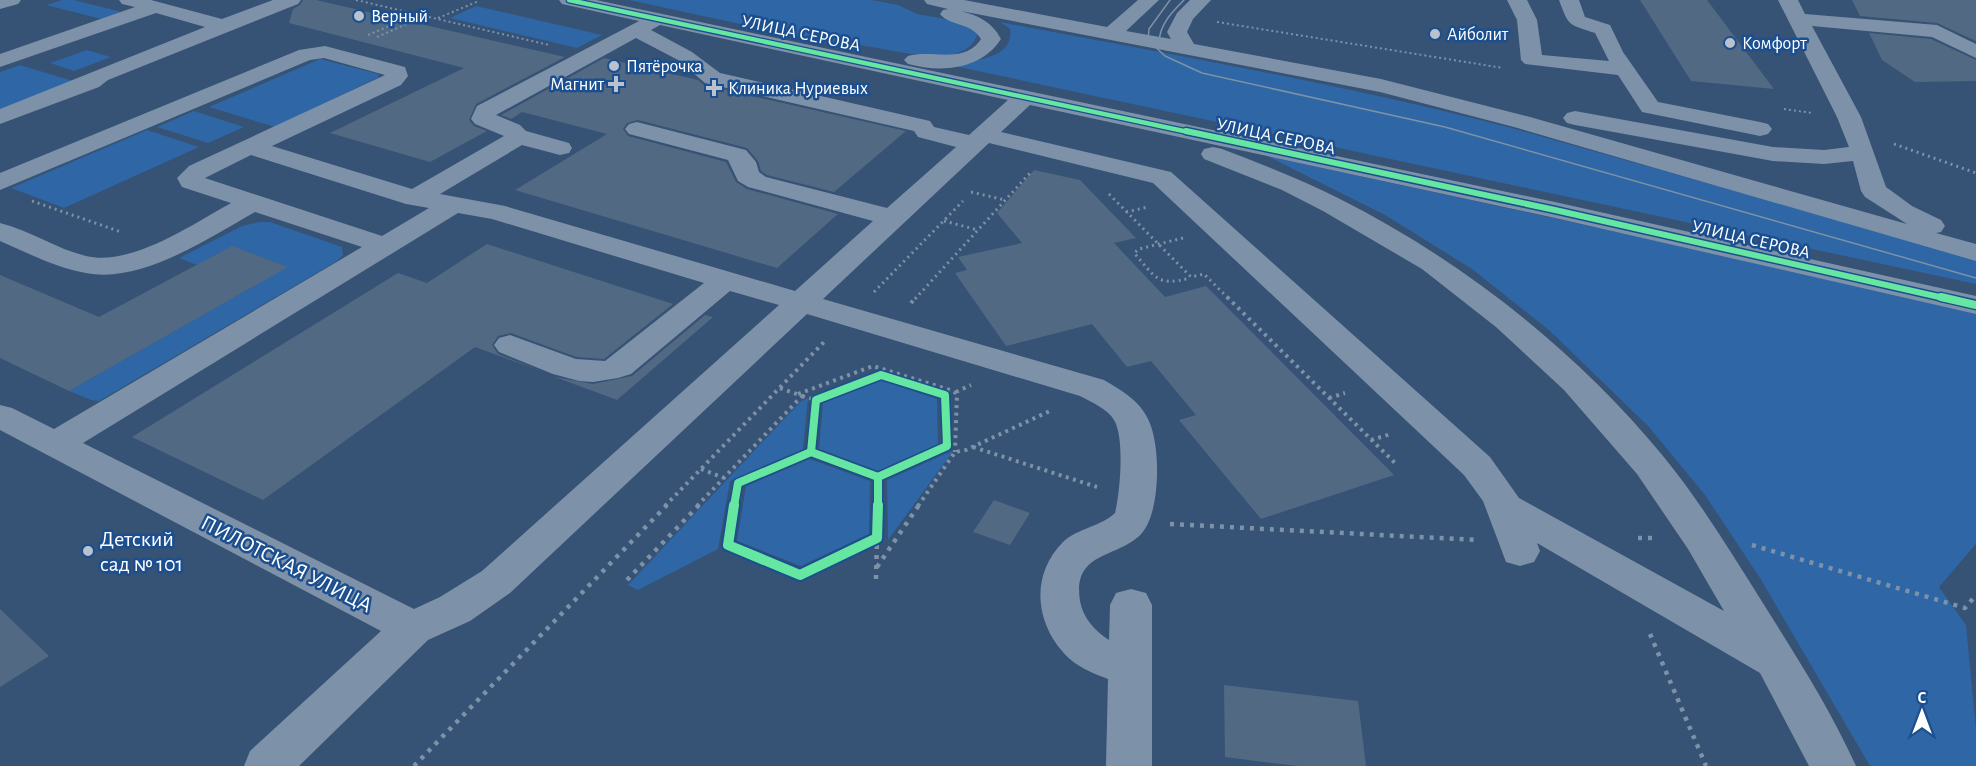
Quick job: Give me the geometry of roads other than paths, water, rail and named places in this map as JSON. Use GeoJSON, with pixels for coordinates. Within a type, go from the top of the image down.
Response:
{"type":"FeatureCollection","features":[{"type":"Feature","properties":{"kind":"street"},"geometry":{"type":"LineString","coordinates":[[0,3],[11,0]]}},
{"type":"Feature","properties":{"kind":"street"},"geometry":{"type":"LineString","coordinates":[[129,0],[225,25]]}},
{"type":"Feature","properties":{"kind":"street"},"geometry":{"type":"LineString","coordinates":[[0,117],[291,0]]}},
{"type":"Feature","properties":{"kind":"street","name":"УЛИЦА СЕРОВА"},"geometry":{"type":"LineString","coordinates":[[569,0],[646,24],[812,50],[1122,119],[1543,208],[1976,305]]}},
{"type":"Feature","properties":{"kind":"street"},"geometry":{"type":"LineString","coordinates":[[812,50],[940,61],[976,55],[988,44],[990,39],[988,31],[975,23],[936,11],[913,0]]}},
{"type":"Feature","properties":{"kind":"street"},"geometry":{"type":"LineString","coordinates":[[934,0],[1381,86],[1773,154],[1824,157],[1869,146]]}},
{"type":"Feature","properties":{"kind":"street"},"geometry":{"type":"LineString","coordinates":[[1112,33],[1149,0]]}},
{"type":"Feature","properties":{"kind":"street"},"geometry":{"type":"LineString","coordinates":[[1185,47],[1177,32],[1184,17],[1201,0]]}},
{"type":"Feature","properties":{"kind":"street"},"geometry":{"type":"LineString","coordinates":[[1517,0],[1527,20],[1532,60],[1623,69]]}},
{"type":"Feature","properties":{"kind":"street"},"geometry":{"type":"LineString","coordinates":[[1569,0],[1577,21],[1603,29],[1623,69],[1650,107],[1753,128],[1869,146]]}},
{"type":"Feature","properties":{"kind":"street"},"geometry":{"type":"LineString","coordinates":[[1788,0],[1848,117],[1869,146],[1874,191],[1903,212],[1976,248]]}},
{"type":"Feature","properties":{"kind":"street"},"geometry":{"type":"LineString","coordinates":[[0,61],[155,7]]}},
{"type":"Feature","properties":{"kind":"street"},"geometry":{"type":"LineString","coordinates":[[1798,19],[1937,31],[1976,52]]}},
{"type":"Feature","properties":{"kind":"street"},"geometry":{"type":"LineString","coordinates":[[560,148],[516,136],[512,130],[483,119],[485,111],[646,24],[713,78],[922,126],[926,132],[1019,143],[1158,174],[1477,466],[1494,487],[1514,534],[1776,660]]}},
{"type":"Feature","properties":{"kind":"street"},"geometry":{"type":"LineString","coordinates":[[100,26],[175,47]]}},
{"type":"Feature","properties":{"kind":"street"},"geometry":{"type":"LineString","coordinates":[[0,182],[302,56],[319,52],[393,70],[398,75],[393,80],[198,171],[190,180],[386,246]]}},
{"type":"Feature","properties":{"kind":"street"},"geometry":{"type":"LineString","coordinates":[[1381,86],[1522,122],[1976,253]]}},
{"type":"Feature","properties":{"kind":"street"},"geometry":{"type":"LineString","coordinates":[[267,766],[413,628],[455,609],[496,582],[1024,97]]}},
{"type":"Feature","properties":{"kind":"street"},"geometry":{"type":"LineString","coordinates":[[1122,119],[1291,185],[1332,205],[1432,263],[1508,320],[1576,383],[1650,465],[1702,539],[1776,660],[1833,766]]}},
{"type":"Feature","properties":{"kind":"street"},"geometry":{"type":"LineString","coordinates":[[637,129],[736,155],[744,162],[747,176],[757,182],[885,225]]}},
{"type":"Feature","properties":{"kind":"street"},"geometry":{"type":"LineString","coordinates":[[415,198],[507,146],[516,136]]}},
{"type":"Feature","properties":{"kind":"street"},"geometry":{"type":"LineString","coordinates":[[250,147],[415,198],[496,212],[1095,390],[1124,410],[1137,435],[1133,511],[1123,529],[1081,549],[1070,560],[1062,573],[1058,587],[1059,603],[1063,618],[1072,633],[1086,647],[1102,658],[1130,668]]}},
{"type":"Feature","properties":{"kind":"street"},"geometry":{"type":"LineString","coordinates":[[0,231],[89,266],[109,266],[132,262],[164,248],[253,202]]}},
{"type":"Feature","properties":{"kind":"street"},"geometry":{"type":"LineString","coordinates":[[55,444],[453,205]]}},
{"type":"Feature","properties":{"kind":"street"},"geometry":{"type":"LineString","coordinates":[[832,220],[885,225]]}},
{"type":"Feature","properties":{"kind":"street"},"geometry":{"type":"LineString","coordinates":[[624,250],[651,230]]}},
{"type":"Feature","properties":{"kind":"street"},"geometry":{"type":"LineString","coordinates":[[510,345],[586,373],[612,371],[620,368],[725,280]]}},
{"type":"Feature","properties":{"kind":"street","name":"ПИЛОТСКАЯ УЛИЦА"},"geometry":{"type":"LineString","coordinates":[[0,416],[413,628]]}},
{"type":"Feature","properties":{"kind":"street"},"geometry":{"type":"LineString","coordinates":[[1129,766],[1131,605]]}},
{"type":"Feature","properties":{"kind":"tram line"},"geometry":{"type":"LineString","coordinates":[[1170,0],[1149,29],[1148,40],[1165,56],[1202,73],[1445,127],[1976,278]]}},
{"type":"Feature","properties":{"kind":"tram line"},"geometry":{"type":"LineString","coordinates":[[1167,50],[1159,42],[1164,24],[1184,0]]}},
{"type":"Feature","properties":{"kind":"place","name":"Верный"},"geometry":{"type":"Point","coordinates":[359,16]}},
{"type":"Feature","properties":{"kind":"place","name":"Айболит"},"geometry":{"type":"Point","coordinates":[1435,34]}},
{"type":"Feature","properties":{"kind":"place","name":"Комфорт"},"geometry":{"type":"Point","coordinates":[1730,43]}},
{"type":"Feature","properties":{"kind":"place","name":"Пятёрочка"},"geometry":{"type":"Point","coordinates":[614,66]}},
{"type":"Feature","properties":{"kind":"place","name":"Магнит"},"geometry":{"type":"Point","coordinates":[616,84]}},
{"type":"Feature","properties":{"kind":"place","name":"Клиника Нуриевых"},"geometry":{"type":"Point","coordinates":[714,88]}},
{"type":"Feature","properties":{"kind":"place","name":"Детский сад № 101"},"geometry":{"type":"Point","coordinates":[88,551]}}]}
